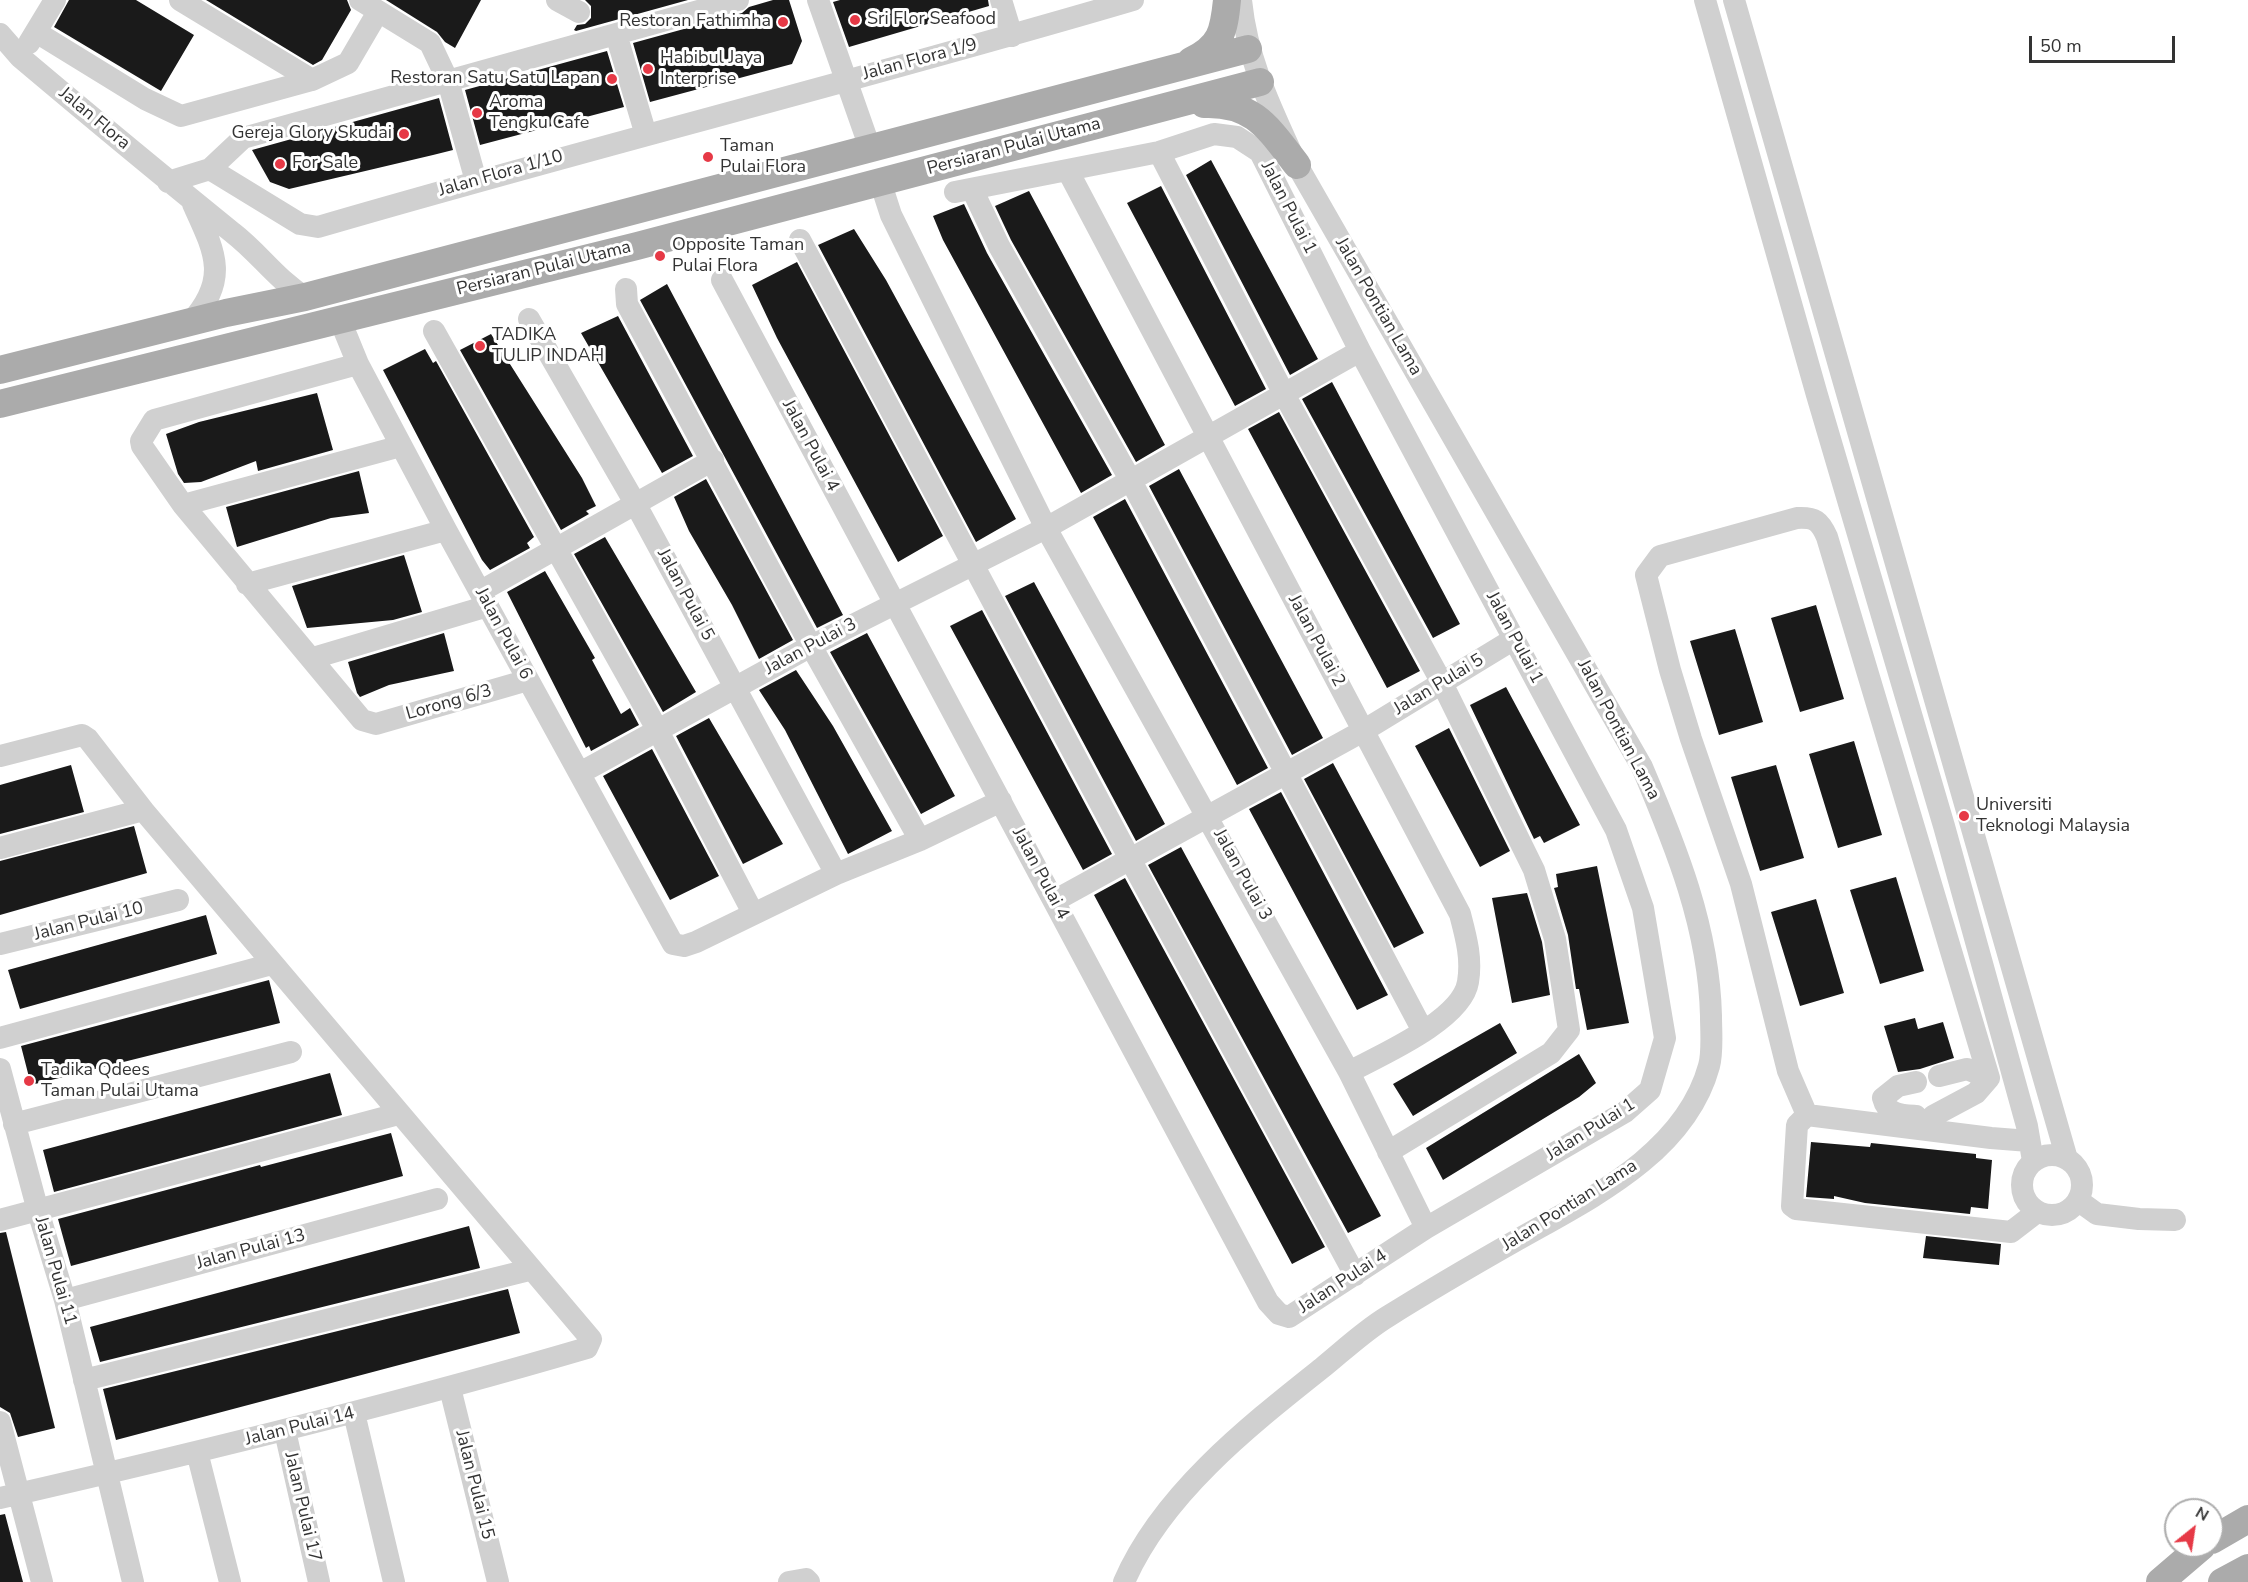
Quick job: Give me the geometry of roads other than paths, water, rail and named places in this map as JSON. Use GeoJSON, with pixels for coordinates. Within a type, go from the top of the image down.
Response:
{"type":"FeatureCollection","features":[{"type":"Feature","properties":{"kind":"main road"},"geometry":{"type":"LineString","coordinates":[[1173,70],[1198,58],[1218,41],[1224,30],[1227,0]]}},
{"type":"Feature","properties":{"kind":"main road","name":"Persiaran Pulai Utama"},"geometry":{"type":"LineString","coordinates":[[0,370],[226,312],[305,297],[1248,49]]}},
{"type":"Feature","properties":{"kind":"main road","name":"Persiaran Pulai Utama"},"geometry":{"type":"LineString","coordinates":[[0,404],[637,246],[1260,82]]}},
{"type":"Feature","properties":{"kind":"main road"},"geometry":{"type":"LineString","coordinates":[[1169,106],[1226,104],[1241,107],[1270,130],[1297,165]]}},
{"type":"Feature","properties":{"kind":"main road"},"geometry":{"type":"LineString","coordinates":[[870,148],[880,181]]}},
{"type":"Feature","properties":{"kind":"main road"},"geometry":{"type":"LineString","coordinates":[[2224,1533],[2248,1519]]}},
{"type":"Feature","properties":{"kind":"main road"},"geometry":{"type":"LineString","coordinates":[[2160,1582],[2188,1558]]}},
{"type":"Feature","properties":{"kind":"main road"},"geometry":{"type":"LineString","coordinates":[[2222,1582],[2248,1568]]}},
{"type":"Feature","properties":{"kind":"street"},"geometry":{"type":"LineString","coordinates":[[20,57],[55,0]]}},
{"type":"Feature","properties":{"kind":"street"},"geometry":{"type":"LineString","coordinates":[[180,0],[312,80]]}},
{"type":"Feature","properties":{"kind":"street"},"geometry":{"type":"LineString","coordinates":[[360,0],[430,43],[448,81],[476,181]]}},
{"type":"Feature","properties":{"kind":"street"},"geometry":{"type":"LineString","coordinates":[[557,0],[579,12]]}},
{"type":"Feature","properties":{"kind":"street"},"geometry":{"type":"LineString","coordinates":[[168,182],[210,169],[243,138],[738,0]]}},
{"type":"Feature","properties":{"kind":"street"},"geometry":{"type":"LineString","coordinates":[[818,0],[870,148]]}},
{"type":"Feature","properties":{"kind":"street"},"geometry":{"type":"LineString","coordinates":[[1001,0],[1012,36]]}},
{"type":"Feature","properties":{"kind":"street","name":"Jalan Flora 1/9"},"geometry":{"type":"LineString","coordinates":[[847,80],[1012,36],[1133,0]]}},
{"type":"Feature","properties":{"kind":"street","name":"Jalan Pontian Lama"},"geometry":{"type":"LineString","coordinates":[[1124,1582],[1133,1561],[1165,1517],[1207,1466],[1258,1419],[1384,1319],[1586,1201],[1642,1162],[1671,1134],[1695,1098],[1710,1065],[1711,1014],[1708,965],[1693,902],[1672,836],[1642,767],[1297,165],[1248,49],[1241,0]]}},
{"type":"Feature","properties":{"kind":"street"},"geometry":{"type":"LineString","coordinates":[[1705,0],[1817,395],[1944,826],[2027,1126],[2031,1151],[2022,1181],[2023,1193],[2028,1204],[2037,1212],[2048,1215],[2060,1215],[2079,1201],[2082,1178],[2076,1167],[2067,1159],[2056,1155],[2044,1156],[2031,1151],[1935,1123],[1893,1113],[1885,1105],[1883,1098],[1898,1086],[1916,1082]]}},
{"type":"Feature","properties":{"kind":"street"},"geometry":{"type":"LineString","coordinates":[[1734,0],[2067,1159]]}},
{"type":"Feature","properties":{"kind":"street"},"geometry":{"type":"LineString","coordinates":[[36,32],[145,99],[181,116],[312,80],[348,63],[372,22]]}},
{"type":"Feature","properties":{"kind":"street","name":"Jalan Flora"},"geometry":{"type":"LineString","coordinates":[[0,34],[20,57],[191,201],[235,234],[284,284],[305,297]]}},
{"type":"Feature","properties":{"kind":"street"},"geometry":{"type":"LineString","coordinates":[[616,34],[646,135]]}},
{"type":"Feature","properties":{"kind":"street","name":"Jalan Flora 1/10"},"geometry":{"type":"LineString","coordinates":[[210,169],[300,224],[318,227],[476,181],[847,80]]}},
{"type":"Feature","properties":{"kind":"street","name":"Jalan Pulai 1"},"geometry":{"type":"LineString","coordinates":[[1131,481],[999,246],[964,191],[1159,152],[1214,134],[1237,137],[1260,152],[1360,351],[1616,830],[1643,908],[1665,1038],[1650,1090],[1625,1112],[1426,1228]]}},
{"type":"Feature","properties":{"kind":"street"},"geometry":{"type":"LineString","coordinates":[[1159,152],[1284,394],[1442,683],[1534,870],[1554,939],[1569,1030],[1551,1053],[1388,1152]]}},
{"type":"Feature","properties":{"kind":"street","name":"Jalan Pulai 2"},"geometry":{"type":"LineString","coordinates":[[1068,171],[1460,914],[1469,951],[1468,985],[1450,1014],[1349,1072]]}},
{"type":"Feature","properties":{"kind":"street","name":"Jalan Pulai 3"},"geometry":{"type":"LineString","coordinates":[[880,181],[891,215],[1046,528],[1209,816],[1349,1072],[1426,1228]]}},
{"type":"Feature","properties":{"kind":"street","name":"Jalan Flora"},"geometry":{"type":"LineString","coordinates":[[190,323],[210,298],[216,274],[206,230],[191,201]]}},
{"type":"Feature","properties":{"kind":"street"},"geometry":{"type":"LineString","coordinates":[[800,240],[1355,1275]]}},
{"type":"Feature","properties":{"kind":"street","name":"Jalan Pulai 4"},"geometry":{"type":"LineString","coordinates":[[722,280],[1268,1302],[1279,1314],[1289,1317],[1426,1228]]}},
{"type":"Feature","properties":{"kind":"street"},"geometry":{"type":"LineString","coordinates":[[626,289],[625,300],[811,646],[920,840]]}},
{"type":"Feature","properties":{"kind":"street","name":"Jalan Pulai 5"},"geometry":{"type":"LineString","coordinates":[[529,319],[635,503],[836,874]]}},
{"type":"Feature","properties":{"kind":"street","name":"Jalan Pulai 6"},"geometry":{"type":"LineString","coordinates":[[340,320],[358,364],[401,446],[673,944],[684,946],[696,942],[753,913]]}},
{"type":"Feature","properties":{"kind":"street"},"geometry":{"type":"LineString","coordinates":[[434,331],[657,729],[753,913],[836,874],[920,840],[1001,801]]}},
{"type":"Feature","properties":{"kind":"street"},"geometry":{"type":"LineString","coordinates":[[1046,528],[1360,351]]}},
{"type":"Feature","properties":{"kind":"street"},"geometry":{"type":"LineString","coordinates":[[358,364],[154,420],[141,441],[142,446],[183,505],[247,584],[313,658],[484,599],[556,548],[712,460]]}},
{"type":"Feature","properties":{"kind":"street"},"geometry":{"type":"LineString","coordinates":[[183,505],[401,446]]}},
{"type":"Feature","properties":{"kind":"street"},"geometry":{"type":"LineString","coordinates":[[1131,481],[1423,1031]]}},
{"type":"Feature","properties":{"kind":"street"},"geometry":{"type":"LineString","coordinates":[[1807,1115],[1788,1071],[1741,884],[1691,739],[1670,670],[1646,575],[1660,556],[1797,518],[1811,517],[1821,523],[1827,537],[1989,1078]]}},
{"type":"Feature","properties":{"kind":"street","name":"Jalan Pulai 3"},"geometry":{"type":"LineString","coordinates":[[580,773],[811,646],[1046,528]]}},
{"type":"Feature","properties":{"kind":"street"},"geometry":{"type":"LineString","coordinates":[[247,584],[446,530]]}},
{"type":"Feature","properties":{"kind":"street","name":"Jalan Pulai 5"},"geometry":{"type":"LineString","coordinates":[[1054,901],[1363,731],[1514,639]]}},
{"type":"Feature","properties":{"kind":"street","name":"Lorong 6/3"},"geometry":{"type":"LineString","coordinates":[[313,658],[362,720],[370,724],[528,680]]}},
{"type":"Feature","properties":{"kind":"street"},"geometry":{"type":"LineString","coordinates":[[0,756],[82,735],[529,1270],[84,1380]]}},
{"type":"Feature","properties":{"kind":"street"},"geometry":{"type":"LineString","coordinates":[[0,848],[143,810]]}},
{"type":"Feature","properties":{"kind":"street","name":"Jalan Pulai 10"},"geometry":{"type":"LineString","coordinates":[[0,944],[178,900]]}},
{"type":"Feature","properties":{"kind":"street"},"geometry":{"type":"LineString","coordinates":[[0,1038],[272,964]]}},
{"type":"Feature","properties":{"kind":"street"},"geometry":{"type":"LineString","coordinates":[[14,1124],[291,1052]]}},
{"type":"Feature","properties":{"kind":"street","name":"Jalan Pulai 11"},"geometry":{"type":"LineString","coordinates":[[0,1069],[38,1211],[65,1300],[133,1582]]}},
{"type":"Feature","properties":{"kind":"street"},"geometry":{"type":"LineString","coordinates":[[1940,1076],[1967,1069],[1989,1078]]}},
{"type":"Feature","properties":{"kind":"street"},"geometry":{"type":"LineString","coordinates":[[1989,1078],[1976,1093],[1935,1123],[1807,1115],[1799,1120],[1792,1206],[1796,1209],[2011,1232],[2037,1212]]}},
{"type":"Feature","properties":{"kind":"street"},"geometry":{"type":"LineString","coordinates":[[0,1220],[398,1114]]}},
{"type":"Feature","properties":{"kind":"street","name":"Jalan Pulai 13"},"geometry":{"type":"LineString","coordinates":[[65,1300],[437,1199]]}},
{"type":"Feature","properties":{"kind":"street"},"geometry":{"type":"LineString","coordinates":[[2079,1201],[2097,1214],[2175,1220]]}},
{"type":"Feature","properties":{"kind":"street","name":"Jalan Pulai 14"},"geometry":{"type":"LineString","coordinates":[[9,1496],[285,1431],[450,1388],[587,1348],[591,1339],[529,1270]]}},
{"type":"Feature","properties":{"kind":"street","name":"Jalan Pulai 15"},"geometry":{"type":"LineString","coordinates":[[450,1388],[498,1582]]}},
{"type":"Feature","properties":{"kind":"street"},"geometry":{"type":"LineString","coordinates":[[354,1413],[394,1582]]}},
{"type":"Feature","properties":{"kind":"street"},"geometry":{"type":"LineString","coordinates":[[0,1422],[9,1496],[42,1582]]}},
{"type":"Feature","properties":{"kind":"street","name":"Jalan Pulai 17"},"geometry":{"type":"LineString","coordinates":[[285,1431],[319,1582]]}},
{"type":"Feature","properties":{"kind":"street"},"geometry":{"type":"LineString","coordinates":[[197,1452],[230,1582]]}},
{"type":"Feature","properties":{"kind":"street"},"geometry":{"type":"LineString","coordinates":[[789,1582],[806,1579],[809,1582]]}},
{"type":"Feature","properties":{"kind":"place","name":"Sri Flor Seafood"},"geometry":{"type":"Point","coordinates":[855,20]}},
{"type":"Feature","properties":{"kind":"place","name":"Restoran Fathimha"},"geometry":{"type":"Point","coordinates":[783,22]}},
{"type":"Feature","properties":{"kind":"place","name":"Habibul Jaya Interprise"},"geometry":{"type":"Point","coordinates":[648,69]}},
{"type":"Feature","properties":{"kind":"place","name":"Restoran Satu Satu Lapan"},"geometry":{"type":"Point","coordinates":[612,79]}},
{"type":"Feature","properties":{"kind":"place","name":"Aroma Tengku Cafe"},"geometry":{"type":"Point","coordinates":[477,113]}},
{"type":"Feature","properties":{"kind":"place","name":"Gereja Glory Skudai"},"geometry":{"type":"Point","coordinates":[404,134]}},
{"type":"Feature","properties":{"kind":"place","name":"Taman Pulai Flora"},"geometry":{"type":"Point","coordinates":[708,157]}},
{"type":"Feature","properties":{"kind":"place","name":"For Sale"},"geometry":{"type":"Point","coordinates":[280,164]}},
{"type":"Feature","properties":{"kind":"place","name":"Opposite Taman Pulai Flora"},"geometry":{"type":"Point","coordinates":[660,256]}},
{"type":"Feature","properties":{"kind":"place","name":"TADIKA TULIP INDAH"},"geometry":{"type":"Point","coordinates":[480,346]}},
{"type":"Feature","properties":{"kind":"place","name":"Universiti Teknologi Malaysia"},"geometry":{"type":"Point","coordinates":[1964,816]}},
{"type":"Feature","properties":{"kind":"place","name":"Tadika Qdees Taman Pulai Utama"},"geometry":{"type":"Point","coordinates":[29,1081]}}]}
